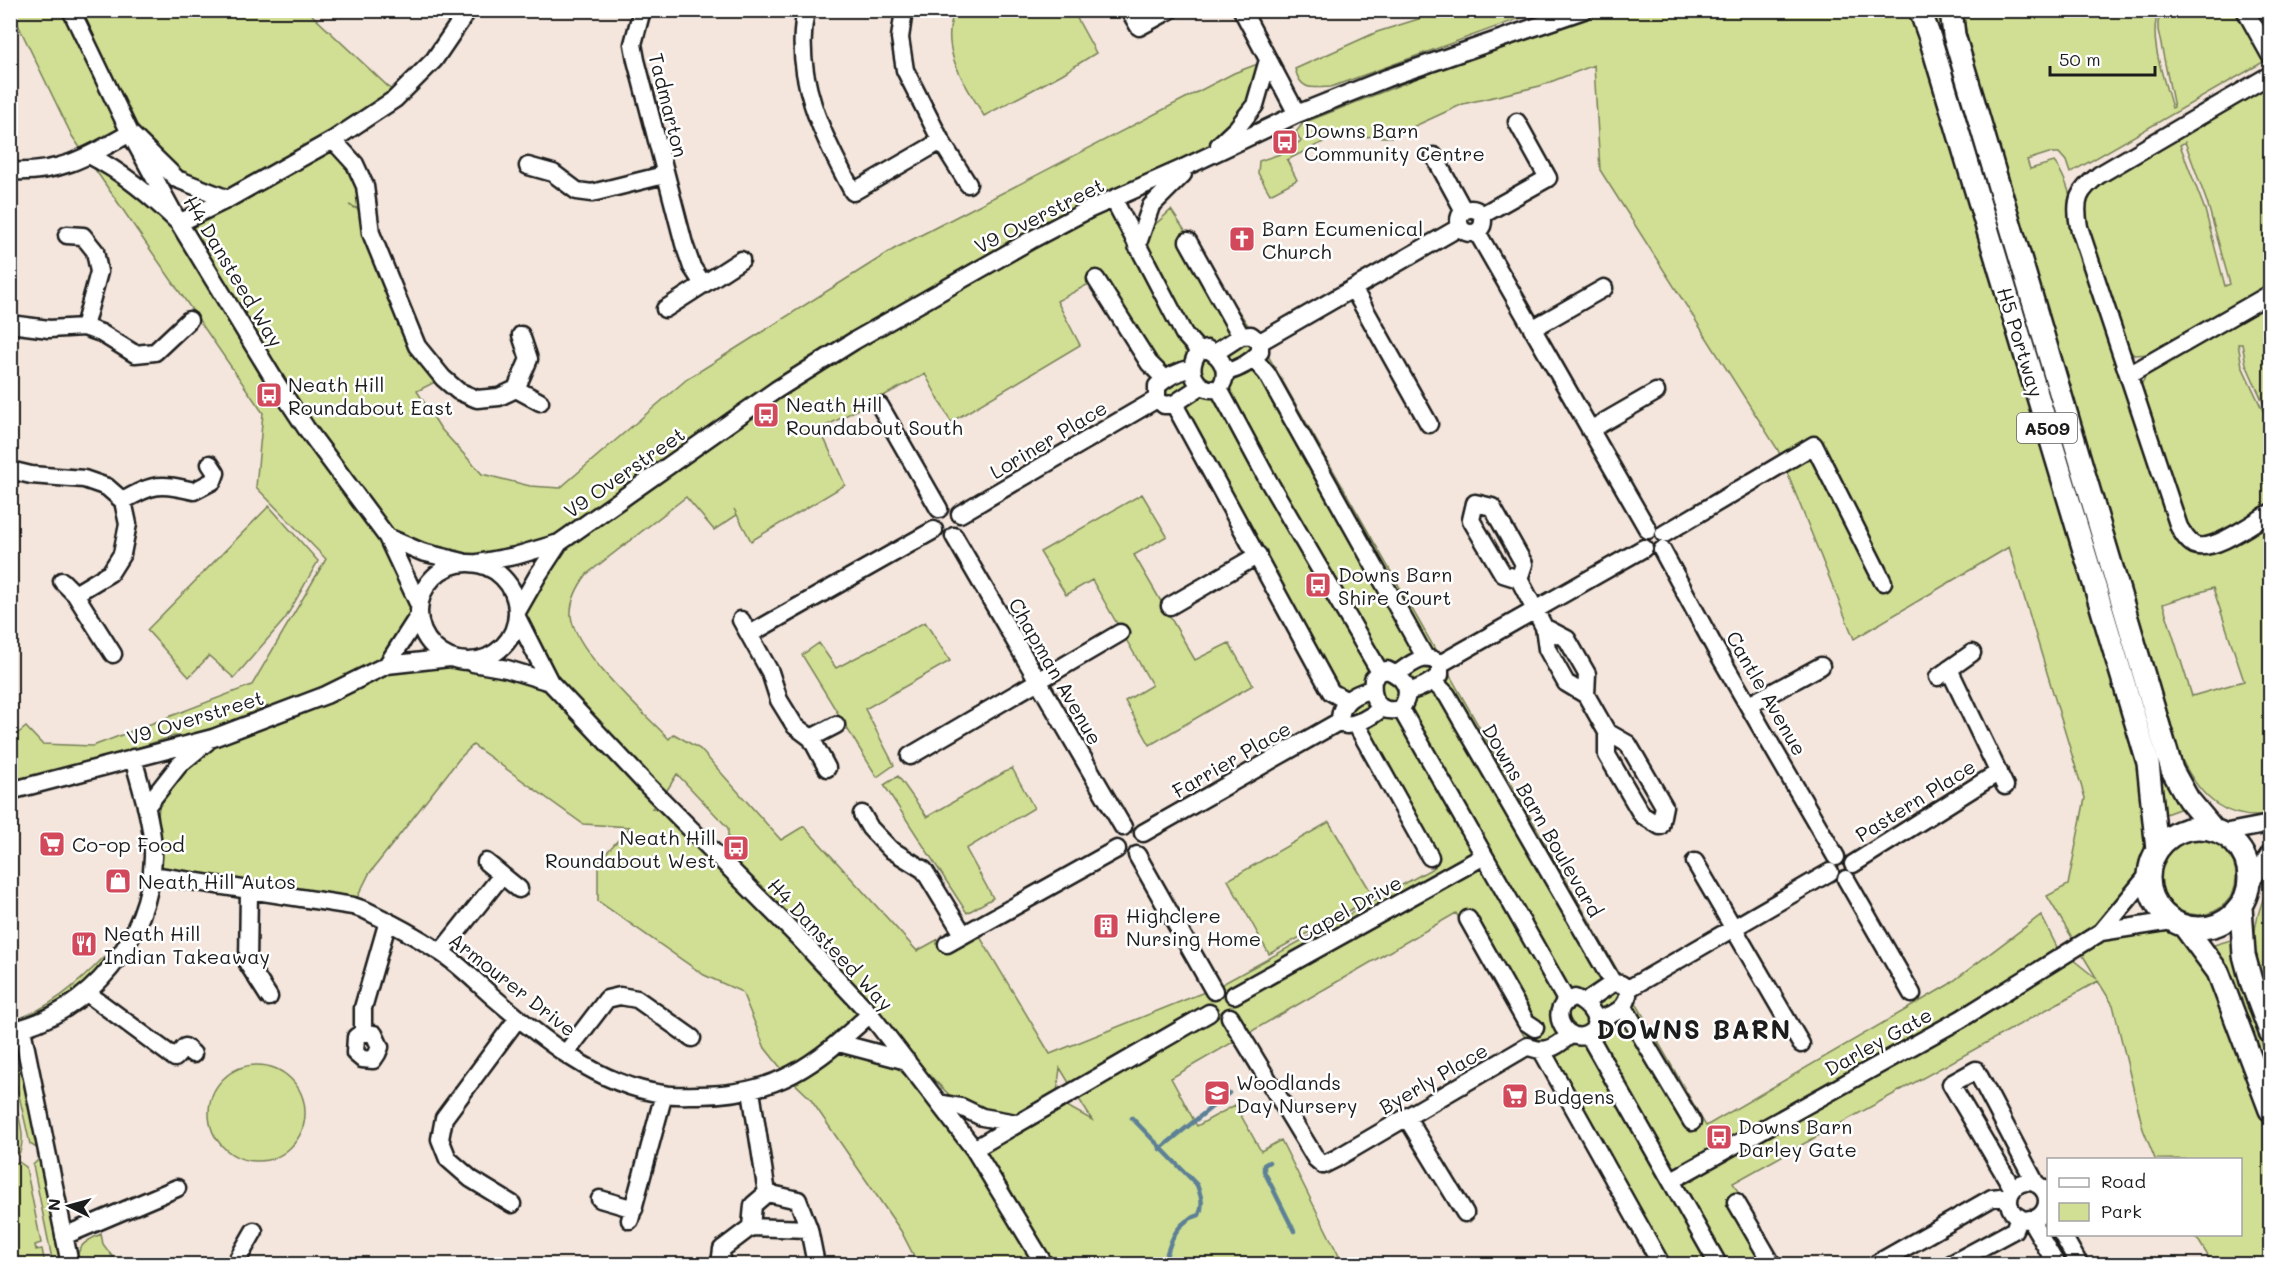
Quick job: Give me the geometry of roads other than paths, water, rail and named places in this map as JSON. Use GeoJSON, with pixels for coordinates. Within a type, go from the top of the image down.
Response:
{"type":"FeatureCollection","features":[{"type":"Feature","properties":{"kind":"main road","name":"H5 Portway"},"geometry":{"type":"LineString","coordinates":[[1920,10],[2148,762],[2157,850]]}},
{"type":"Feature","properties":{"kind":"main road","name":"H5 Portway"},"geometry":{"type":"LineString","coordinates":[[1951,10],[1954,35],[2172,770],[2188,799],[2218,831]]}},
{"type":"Feature","properties":{"kind":"main road"},"geometry":{"type":"LineString","coordinates":[[2271,1032],[2251,981],[2247,963],[2241,907],[2249,885],[2250,873],[2244,855],[2233,840],[2218,831],[2198,827],[2182,830],[2168,838],[2157,850],[2151,862],[2150,888],[2154,901],[2162,912],[2178,923],[2218,972],[2271,1110]]}},
{"type":"Feature","properties":{"kind":"main road"},"geometry":{"type":"LineString","coordinates":[[2178,923],[2200,928],[2215,926],[2229,918],[2241,907]]}},
{"type":"Feature","properties":{"kind":"street","name":"H4 Dansteed Way"},"geometry":{"type":"LineString","coordinates":[[71,10],[130,133],[179,223],[306,428],[387,537],[419,610]]}},
{"type":"Feature","properties":{"kind":"street","name":"Tadmarton"},"geometry":{"type":"LineString","coordinates":[[642,10],[633,44],[664,175],[684,244],[692,267],[703,284]]}},
{"type":"Feature","properties":{"kind":"street"},"geometry":{"type":"LineString","coordinates":[[806,10],[803,59],[811,104],[830,150],[853,192],[941,141]]}},
{"type":"Feature","properties":{"kind":"street"},"geometry":{"type":"LineString","coordinates":[[904,10],[900,38],[905,70],[941,141],[968,184]]}},
{"type":"Feature","properties":{"kind":"street"},"geometry":{"type":"LineString","coordinates":[[1129,10],[1139,27],[1170,10]]}},
{"type":"Feature","properties":{"kind":"street"},"geometry":{"type":"LineString","coordinates":[[1242,10],[1297,114]]}},
{"type":"Feature","properties":{"kind":"street","name":"V9 Overstreet"},"geometry":{"type":"LineString","coordinates":[[470,562],[514,556],[559,543],[776,390],[854,341],[1088,210],[1297,114],[1387,78],[1584,10]]}},
{"type":"Feature","properties":{"kind":"street"},"geometry":{"type":"LineString","coordinates":[[2245,10],[2271,55]]}},
{"type":"Feature","properties":{"kind":"street"},"geometry":{"type":"LineString","coordinates":[[89,155],[117,170],[150,194],[179,223],[228,199],[333,140],[395,99],[434,60],[461,13]]}},
{"type":"Feature","properties":{"kind":"street"},"geometry":{"type":"LineString","coordinates":[[1137,246],[1150,206],[1237,128],[1255,105],[1268,60]]}},
{"type":"Feature","properties":{"kind":"street"},"geometry":{"type":"LineString","coordinates":[[2271,75],[2090,182],[2082,190],[2077,201],[2079,227],[2179,527],[2186,538],[2195,545],[2206,546],[2219,542],[2271,513]]}},
{"type":"Feature","properties":{"kind":"street"},"geometry":{"type":"LineString","coordinates":[[1482,215],[1548,178],[1517,122]]}},
{"type":"Feature","properties":{"kind":"street"},"geometry":{"type":"LineString","coordinates":[[10,171],[29,172],[59,168],[130,133],[177,179],[228,199]]}},
{"type":"Feature","properties":{"kind":"street"},"geometry":{"type":"LineString","coordinates":[[333,140],[355,164],[365,186],[371,233],[417,346],[442,378],[458,391],[477,399],[499,397],[516,389],[529,359],[521,335]]}},
{"type":"Feature","properties":{"kind":"street"},"geometry":{"type":"LineString","coordinates":[[1434,156],[1466,233],[1477,232],[1482,226],[1482,215]]}},
{"type":"Feature","properties":{"kind":"street","name":"Tadmarton"},"geometry":{"type":"LineString","coordinates":[[528,166],[553,173],[577,190],[592,193],[664,175]]}},
{"type":"Feature","properties":{"kind":"street"},"geometry":{"type":"LineString","coordinates":[[1114,200],[1184,334],[1207,352],[1222,362],[1226,372],[1225,381],[1219,389],[1209,390],[1201,386],[1194,377],[1192,368],[1194,357],[1207,352],[1241,336],[1251,335],[1260,342]]}},
{"type":"Feature","properties":{"kind":"street"},"geometry":{"type":"LineString","coordinates":[[1260,342],[1354,290],[1462,219],[1472,209],[1482,215]]}},
{"type":"Feature","properties":{"kind":"street","name":"Cantle Avenue"},"geometry":{"type":"LineString","coordinates":[[1477,232],[1590,430],[1658,538],[1833,865]]}},
{"type":"Feature","properties":{"kind":"street"},"geometry":{"type":"LineString","coordinates":[[67,236],[83,236],[95,251],[99,272],[84,327]]}},
{"type":"Feature","properties":{"kind":"street"},"geometry":{"type":"LineString","coordinates":[[1188,241],[1241,336]]}},
{"type":"Feature","properties":{"kind":"street"},"geometry":{"type":"LineString","coordinates":[[665,309],[741,260]]}},
{"type":"Feature","properties":{"kind":"street"},"geometry":{"type":"LineString","coordinates":[[1096,279],[1149,363],[1165,379]]}},
{"type":"Feature","properties":{"kind":"street"},"geometry":{"type":"LineString","coordinates":[[1532,329],[1604,288]]}},
{"type":"Feature","properties":{"kind":"street"},"geometry":{"type":"LineString","coordinates":[[1354,290],[1429,424]]}},
{"type":"Feature","properties":{"kind":"street"},"geometry":{"type":"LineString","coordinates":[[2129,375],[2271,294]]}},
{"type":"Feature","properties":{"kind":"street"},"geometry":{"type":"LineString","coordinates":[[10,324],[49,329],[84,327],[101,333],[135,354],[155,352],[189,320]]}},
{"type":"Feature","properties":{"kind":"street"},"geometry":{"type":"LineString","coordinates":[[1226,372],[1235,370],[1254,359],[1260,352],[1260,342]]}},
{"type":"Feature","properties":{"kind":"street"},"geometry":{"type":"LineString","coordinates":[[1254,359],[1267,374],[1440,675],[1419,689],[1407,692]]}},
{"type":"Feature","properties":{"kind":"street"},"geometry":{"type":"LineString","coordinates":[[1192,368],[1180,370],[1165,379],[1158,386],[1157,399],[1164,405],[1174,404],[1201,386]]}},
{"type":"Feature","properties":{"kind":"street"},"geometry":{"type":"LineString","coordinates":[[516,389],[540,402]]}},
{"type":"Feature","properties":{"kind":"street"},"geometry":{"type":"LineString","coordinates":[[1219,389],[1269,483],[1380,672]]}},
{"type":"Feature","properties":{"kind":"street"},"geometry":{"type":"LineString","coordinates":[[1590,430],[1656,392]]}},
{"type":"Feature","properties":{"kind":"street","name":"Loriner Place"},"geometry":{"type":"LineString","coordinates":[[960,514],[1157,399]]}},
{"type":"Feature","properties":{"kind":"street"},"geometry":{"type":"LineString","coordinates":[[1174,404],[1331,692],[1347,701]]}},
{"type":"Feature","properties":{"kind":"street"},"geometry":{"type":"LineString","coordinates":[[880,406],[939,508]]}},
{"type":"Feature","properties":{"kind":"street"},"geometry":{"type":"LineString","coordinates":[[1397,674],[1433,660],[1536,609],[1644,548],[1651,553],[1658,538],[1814,446],[1883,582]]}},
{"type":"Feature","properties":{"kind":"street"},"geometry":{"type":"LineString","coordinates":[[123,501],[144,488],[166,484],[194,492],[213,481],[216,473],[210,464]]}},
{"type":"Feature","properties":{"kind":"street"},"geometry":{"type":"LineString","coordinates":[[10,470],[31,475],[84,479],[107,487],[123,501],[128,524],[122,554],[110,573],[75,594]]}},
{"type":"Feature","properties":{"kind":"street"},"geometry":{"type":"LineString","coordinates":[[949,506],[960,514],[961,529],[954,536],[945,537],[934,531],[932,521],[939,508],[949,506]]}},
{"type":"Feature","properties":{"kind":"street"},"geometry":{"type":"LineString","coordinates":[[827,768],[812,738],[795,726],[778,700],[770,672],[746,627],[934,531]]}},
{"type":"Feature","properties":{"kind":"street","name":"Chapman Avenue"},"geometry":{"type":"LineString","coordinates":[[954,536],[1123,827]]}},
{"type":"Feature","properties":{"kind":"street"},"geometry":{"type":"LineString","coordinates":[[387,537],[422,552],[493,568],[506,579],[514,594],[518,614],[514,632],[505,645],[494,654],[479,660],[457,660],[438,651],[428,641],[422,629],[419,610]]}},
{"type":"Feature","properties":{"kind":"street","name":"V9 Overstreet"},"geometry":{"type":"LineString","coordinates":[[518,614],[537,575],[559,543]]}},
{"type":"Feature","properties":{"kind":"street"},"geometry":{"type":"LineString","coordinates":[[1170,606],[1258,555]]}},
{"type":"Feature","properties":{"kind":"street"},"geometry":{"type":"LineString","coordinates":[[387,665],[419,610],[424,589],[434,576],[447,567],[470,562]]}},
{"type":"Feature","properties":{"kind":"street"},"geometry":{"type":"LineString","coordinates":[[1519,579],[1544,627],[1547,649],[1566,683],[1586,695],[1606,732],[1607,755],[1642,815],[1660,826],[1664,806],[1628,744],[1606,732]]}},
{"type":"Feature","properties":{"kind":"street"},"geometry":{"type":"LineString","coordinates":[[62,581],[75,594],[113,654]]}},
{"type":"Feature","properties":{"kind":"street","name":"H4 Dansteed Way"},"geometry":{"type":"LineString","coordinates":[[518,614],[550,682],[870,1014],[974,1149],[1044,1264]]}},
{"type":"Feature","properties":{"kind":"street"},"geometry":{"type":"LineString","coordinates":[[910,756],[1120,633]]}},
{"type":"Feature","properties":{"kind":"street","name":"Pastern Place"},"geometry":{"type":"LineString","coordinates":[[1850,871],[2002,779],[1943,673],[1972,653]]}},
{"type":"Feature","properties":{"kind":"street","name":"H4 Dansteed Way"},"geometry":{"type":"LineString","coordinates":[[457,660],[507,669],[550,682]]}},
{"type":"Feature","properties":{"kind":"street","name":"V9 Overstreet"},"geometry":{"type":"LineString","coordinates":[[10,791],[213,738],[326,694],[387,665],[457,660]]}},
{"type":"Feature","properties":{"kind":"street"},"geometry":{"type":"LineString","coordinates":[[1749,705],[1821,666]]}},
{"type":"Feature","properties":{"kind":"street"},"geometry":{"type":"LineString","coordinates":[[1387,670],[1397,674],[1404,681],[1407,692],[1401,709],[1391,711],[1382,708],[1375,701],[1372,689],[1373,679],[1380,672],[1387,670]]}},
{"type":"Feature","properties":{"kind":"street","name":"Downs Barn Boulevard"},"geometry":{"type":"LineString","coordinates":[[1433,681],[1447,695],[1621,986]]}},
{"type":"Feature","properties":{"kind":"street"},"geometry":{"type":"LineString","coordinates":[[1372,689],[1347,701],[1340,711],[1430,857]]}},
{"type":"Feature","properties":{"kind":"street","name":"Farrier Place"},"geometry":{"type":"LineString","coordinates":[[1143,833],[1348,722],[1374,716],[1382,708]]}},
{"type":"Feature","properties":{"kind":"street"},"geometry":{"type":"LineString","coordinates":[[1401,709],[1566,1000]]}},
{"type":"Feature","properties":{"kind":"street"},"geometry":{"type":"LineString","coordinates":[[812,738],[836,725]]}},
{"type":"Feature","properties":{"kind":"street"},"geometry":{"type":"LineString","coordinates":[[146,807],[179,765],[213,738]]}},
{"type":"Feature","properties":{"kind":"street"},"geometry":{"type":"LineString","coordinates":[[70,1264],[16,1030],[56,1014],[87,993],[113,964],[132,937],[152,875],[153,854],[146,807],[133,758]]}},
{"type":"Feature","properties":{"kind":"street"},"geometry":{"type":"LineString","coordinates":[[862,814],[870,828],[890,849],[924,870],[963,934]]}},
{"type":"Feature","properties":{"kind":"street"},"geometry":{"type":"LineString","coordinates":[[2218,831],[2271,824]]}},
{"type":"Feature","properties":{"kind":"street"},"geometry":{"type":"LineString","coordinates":[[1133,826],[1143,833],[1145,846],[1137,855],[1128,856],[1117,849],[1115,837],[1123,827],[1133,826]]}},
{"type":"Feature","properties":{"kind":"street"},"geometry":{"type":"LineString","coordinates":[[947,944],[1117,849]]}},
{"type":"Feature","properties":{"kind":"street"},"geometry":{"type":"LineString","coordinates":[[2249,885],[2271,853]]}},
{"type":"Feature","properties":{"kind":"street"},"geometry":{"type":"LineString","coordinates":[[1137,855],[1215,991]]}},
{"type":"Feature","properties":{"kind":"street","name":"Capel Drive"},"geometry":{"type":"LineString","coordinates":[[1234,995],[1484,856]]}},
{"type":"Feature","properties":{"kind":"street"},"geometry":{"type":"LineString","coordinates":[[486,862],[519,889]]}},
{"type":"Feature","properties":{"kind":"street"},"geometry":{"type":"LineString","coordinates":[[1695,862],[1801,1044]]}},
{"type":"Feature","properties":{"kind":"street"},"geometry":{"type":"LineString","coordinates":[[1585,1002],[1735,929],[1833,865],[1838,879],[1850,871],[1912,994]]}},
{"type":"Feature","properties":{"kind":"street","name":"Darley Gate"},"geometry":{"type":"LineString","coordinates":[[1672,1180],[1961,1019],[2101,932],[2149,874]]}},
{"type":"Feature","properties":{"kind":"street","name":"Armourer Drive"},"geometry":{"type":"LineString","coordinates":[[152,875],[353,906],[388,921],[441,952],[518,1018],[594,1070],[630,1086],[664,1094],[708,1095],[751,1091],[795,1074],[839,1043],[870,1014]]}},
{"type":"Feature","properties":{"kind":"street"},"geometry":{"type":"LineString","coordinates":[[441,952],[502,875]]}},
{"type":"Feature","properties":{"kind":"street"},"geometry":{"type":"LineString","coordinates":[[249,890],[248,964],[269,997]]}},
{"type":"Feature","properties":{"kind":"street"},"geometry":{"type":"LineString","coordinates":[[1468,920],[1526,1022],[1535,1029]]}},
{"type":"Feature","properties":{"kind":"street"},"geometry":{"type":"LineString","coordinates":[[363,1032],[363,1008],[388,921]]}},
{"type":"Feature","properties":{"kind":"street","name":"Darley Gate"},"geometry":{"type":"LineString","coordinates":[[2101,932],[2178,923]]}},
{"type":"Feature","properties":{"kind":"street"},"geometry":{"type":"LineString","coordinates":[[1621,986],[1629,999],[1624,1007],[1591,1027],[1579,1036],[1571,1034],[1562,1027],[1559,1017],[1561,1007],[1566,1000],[1575,998],[1585,1002],[1592,1010],[1591,1027],[1718,1264]]}},
{"type":"Feature","properties":{"kind":"street"},"geometry":{"type":"LineString","coordinates":[[1224,990],[1234,995],[1236,1007],[1230,1017],[1219,1020],[1209,1013],[1207,1001],[1215,991],[1224,990]]}},
{"type":"Feature","properties":{"kind":"street"},"geometry":{"type":"LineString","coordinates":[[87,993],[175,1058],[184,1047],[193,1054]]}},
{"type":"Feature","properties":{"kind":"street"},"geometry":{"type":"LineString","coordinates":[[566,1053],[607,999],[620,996],[637,999],[692,1038]]}},
{"type":"Feature","properties":{"kind":"street"},"geometry":{"type":"LineString","coordinates":[[1624,1007],[1692,1122]]}},
{"type":"Feature","properties":{"kind":"street"},"geometry":{"type":"LineString","coordinates":[[974,1149],[1209,1013]]}},
{"type":"Feature","properties":{"kind":"street","name":"Byerly Place"},"geometry":{"type":"LineString","coordinates":[[1230,1017],[1316,1159],[1323,1165],[1535,1048],[1554,1047],[1571,1034]]}},
{"type":"Feature","properties":{"kind":"street"},"geometry":{"type":"LineString","coordinates":[[1559,1017],[1550,1019],[1530,1035],[1535,1048],[1661,1264]]}},
{"type":"Feature","properties":{"kind":"street"},"geometry":{"type":"LineString","coordinates":[[512,1204],[471,1179],[448,1159],[440,1139],[444,1118],[518,1018]]}},
{"type":"Feature","properties":{"kind":"street"},"geometry":{"type":"LineString","coordinates":[[839,1043],[907,1061]]}},
{"type":"Feature","properties":{"kind":"street"},"geometry":{"type":"LineString","coordinates":[[1951,1264],[2014,1230],[2024,1218],[2037,1217],[2047,1209],[2045,1193],[2036,1184],[1976,1071],[1951,1084],[2011,1192],[2010,1207],[2024,1218],[2056,1264]]}},
{"type":"Feature","properties":{"kind":"street"},"geometry":{"type":"LineString","coordinates":[[751,1091],[767,1193]]}},
{"type":"Feature","properties":{"kind":"street"},"geometry":{"type":"LineString","coordinates":[[600,1199],[632,1214],[664,1094]]}},
{"type":"Feature","properties":{"kind":"street"},"geometry":{"type":"LineString","coordinates":[[939,1103],[961,1107],[982,1117],[1016,1123]]}},
{"type":"Feature","properties":{"kind":"street"},"geometry":{"type":"LineString","coordinates":[[1407,1118],[1465,1213]]}},
{"type":"Feature","properties":{"kind":"street"},"geometry":{"type":"LineString","coordinates":[[1876,1264],[1992,1198],[2011,1192],[2023,1182],[2036,1184]]}},
{"type":"Feature","properties":{"kind":"street"},"geometry":{"type":"LineString","coordinates":[[64,1236],[177,1188]]}},
{"type":"Feature","properties":{"kind":"street"},"geometry":{"type":"LineString","coordinates":[[751,1227],[753,1205],[767,1193]]}},
{"type":"Feature","properties":{"kind":"street"},"geometry":{"type":"LineString","coordinates":[[767,1193],[798,1200],[809,1229],[816,1264]]}},
{"type":"Feature","properties":{"kind":"street"},"geometry":{"type":"LineString","coordinates":[[1736,1202],[1772,1264]]}},
{"type":"Feature","properties":{"kind":"street"},"geometry":{"type":"LineString","coordinates":[[720,1264],[722,1249],[751,1227],[809,1229]]}},
{"type":"Feature","properties":{"kind":"street"},"geometry":{"type":"LineString","coordinates":[[235,1264],[254,1231]]}},
{"type":"Feature","properties":{"kind":"street"},"geometry":{"type":"LineString","coordinates":[[2063,1236],[2079,1264]]}},
{"type":"Feature","properties":{"kind":"waterway"},"geometry":{"type":"LineString","coordinates":[[1160,1149],[1229,1093]]}},
{"type":"Feature","properties":{"kind":"waterway"},"geometry":{"type":"LineString","coordinates":[[1132,1118],[1197,1185],[1201,1196],[1202,1204],[1199,1215],[1180,1226],[1173,1238],[1165,1260],[1168,1264]]}},
{"type":"Feature","properties":{"kind":"waterway"},"geometry":{"type":"LineString","coordinates":[[1269,1162],[1264,1165],[1264,1171],[1294,1231]]}},
{"type":"Feature","properties":{"kind":"place","name":"Downs Barn Community Centre"},"geometry":{"type":"Point","coordinates":[1285,142]}},
{"type":"Feature","properties":{"kind":"place","name":"Barn Ecumenical Church"},"geometry":{"type":"Point","coordinates":[1242,239]}},
{"type":"Feature","properties":{"kind":"place","name":"Neath Hill Roundabout East"},"geometry":{"type":"Point","coordinates":[269,395]}},
{"type":"Feature","properties":{"kind":"place","name":"Neath Hill Roundabout South"},"geometry":{"type":"Point","coordinates":[766,415]}},
{"type":"Feature","properties":{"kind":"place","name":"Downs Barn Shire Court"},"geometry":{"type":"Point","coordinates":[1318,585]}},
{"type":"Feature","properties":{"kind":"place","name":"Co-op Food"},"geometry":{"type":"Point","coordinates":[52,844]}},
{"type":"Feature","properties":{"kind":"place","name":"Neath Hill Roundabout West"},"geometry":{"type":"Point","coordinates":[736,848]}},
{"type":"Feature","properties":{"kind":"place","name":"Neath Hill Autos"},"geometry":{"type":"Point","coordinates":[118,881]}},
{"type":"Feature","properties":{"kind":"place","name":"Highclere Nursing Home"},"geometry":{"type":"Point","coordinates":[1106,926]}},
{"type":"Feature","properties":{"kind":"place","name":"Neath Hill Indian Takeaway"},"geometry":{"type":"Point","coordinates":[84,944]}},
{"type":"Feature","properties":{"kind":"place","name":"Woodlands Day Nursery"},"geometry":{"type":"Point","coordinates":[1217,1093]}},
{"type":"Feature","properties":{"kind":"place","name":"Budgens"},"geometry":{"type":"Point","coordinates":[1515,1096]}},
{"type":"Feature","properties":{"kind":"place","name":"Downs Barn Darley Gate"},"geometry":{"type":"Point","coordinates":[1719,1137]}},
{"type":"Feature","properties":{"kind":"district","name":"DOWNS BARN"},"geometry":{"type":"Point","coordinates":[1694,1029]}}]}
